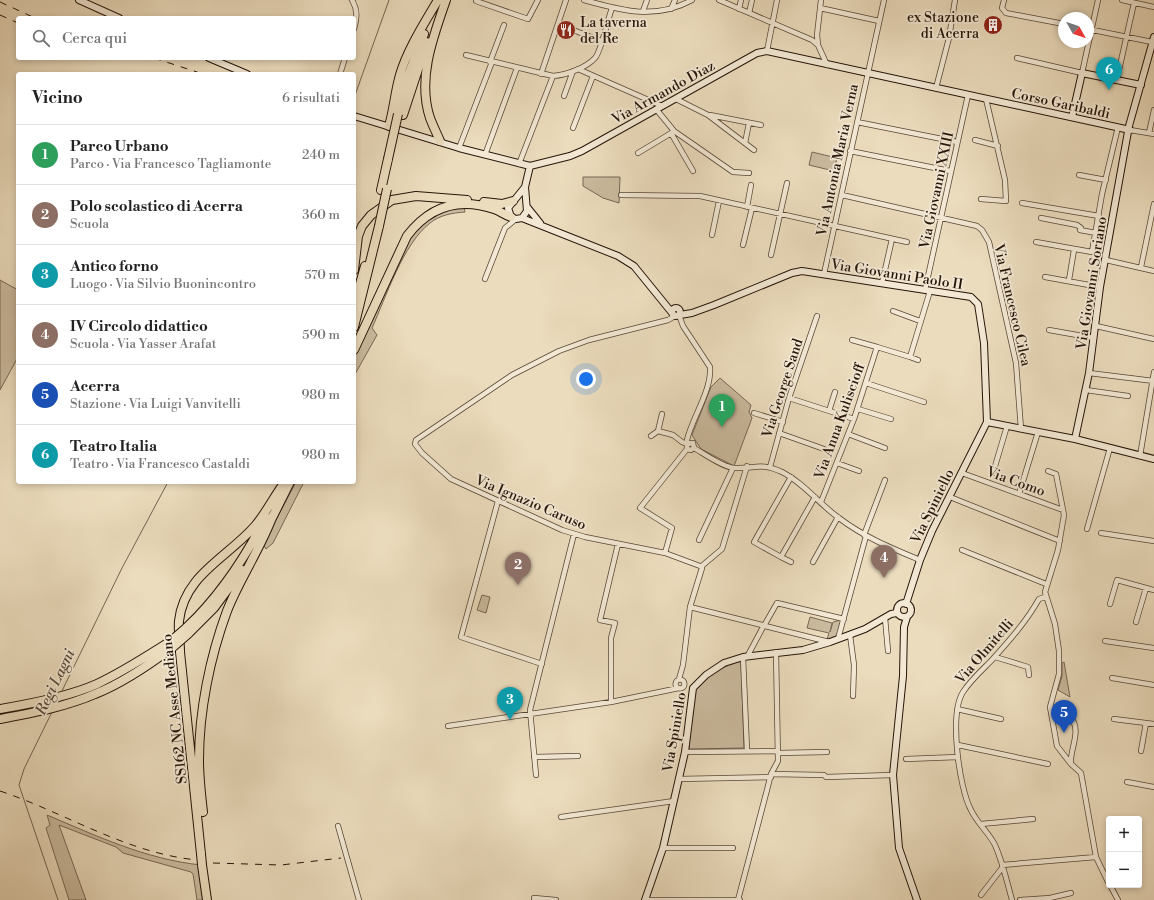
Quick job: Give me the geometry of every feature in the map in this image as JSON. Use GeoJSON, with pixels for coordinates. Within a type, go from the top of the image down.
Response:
{"type":"FeatureCollection","features":[{"type":"Feature","properties":{"kind":"highway"},"geometry":{"type":"LineString","coordinates":[[356,318],[401,115],[406,81],[438,0]]}},
{"type":"Feature","properties":{"kind":"highway"},"geometry":{"type":"LineString","coordinates":[[389,126],[395,104],[400,74],[425,21],[438,0]]}},
{"type":"Feature","properties":{"kind":"highway"},"geometry":{"type":"LineString","coordinates":[[401,115],[429,36],[446,0]]}},
{"type":"Feature","properties":{"kind":"highway"},"geometry":{"type":"LineString","coordinates":[[440,141],[428,110],[425,95],[426,72],[432,41],[446,0]]}},
{"type":"Feature","properties":{"kind":"highway"},"geometry":{"type":"LineString","coordinates":[[356,253],[358,236],[362,226],[370,215],[392,200],[416,196],[497,204],[513,201]]}},
{"type":"Feature","properties":{"kind":"highway"},"geometry":{"type":"LineString","coordinates":[[356,346],[407,236],[418,222],[433,211],[462,205],[486,207],[510,215]]}},
{"type":"Feature","properties":{"kind":"highway"},"geometry":{"type":"LineString","coordinates":[[356,299],[376,225]]}},
{"type":"Feature","properties":{"kind":"highway","name":"SS162 NC Asse Mediano"},"geometry":{"type":"LineString","coordinates":[[207,900],[204,854],[180,652],[178,622],[184,599],[190,588],[209,565],[240,540],[261,531],[273,515],[285,484]]}},
{"type":"Feature","properties":{"kind":"highway","name":"SS162 NC Asse Mediano"},"geometry":{"type":"LineString","coordinates":[[261,531],[285,484]]}},
{"type":"Feature","properties":{"kind":"highway"},"geometry":{"type":"LineString","coordinates":[[0,719],[24,714],[95,694],[155,661],[172,644],[214,608],[232,586],[250,556],[261,531]]}},
{"type":"Feature","properties":{"kind":"highway","name":"SS162 NC Asse Mediano"},"geometry":{"type":"LineString","coordinates":[[204,854],[199,761],[202,718],[211,668],[227,612],[250,556]]}},
{"type":"Feature","properties":{"kind":"highway"},"geometry":{"type":"LineString","coordinates":[[0,709],[22,705],[96,684],[172,644]]}},
{"type":"Feature","properties":{"kind":"highway","name":"SS162 NC Asse Mediano"},"geometry":{"type":"LineString","coordinates":[[205,865],[212,900]]}},
{"type":"Feature","properties":{"kind":"street"},"geometry":{"type":"LineString","coordinates":[[79,0],[115,16]]}},
{"type":"Feature","properties":{"kind":"street"},"geometry":{"type":"LineString","coordinates":[[352,0],[356,6],[356,22]]}},
{"type":"Feature","properties":{"kind":"street"},"geometry":{"type":"LineString","coordinates":[[476,1],[528,19],[538,0]]}},
{"type":"Feature","properties":{"kind":"street"},"geometry":{"type":"LineString","coordinates":[[541,74],[566,0]]}},
{"type":"Feature","properties":{"kind":"street"},"geometry":{"type":"LineString","coordinates":[[584,0],[612,8],[643,11],[666,11],[692,0]]}},
{"type":"Feature","properties":{"kind":"street"},"geometry":{"type":"LineString","coordinates":[[643,11],[647,0]]}},
{"type":"Feature","properties":{"kind":"street"},"geometry":{"type":"LineString","coordinates":[[671,9],[675,0]]}},
{"type":"Feature","properties":{"kind":"street"},"geometry":{"type":"LineString","coordinates":[[718,0],[724,1],[772,24],[812,40],[818,45]]}},
{"type":"Feature","properties":{"kind":"street"},"geometry":{"type":"LineString","coordinates":[[739,9],[741,0]]}},
{"type":"Feature","properties":{"kind":"street"},"geometry":{"type":"LineString","coordinates":[[749,13],[752,0]]}},
{"type":"Feature","properties":{"kind":"street"},"geometry":{"type":"LineString","coordinates":[[777,0],[767,51],[866,74],[986,99],[1005,180],[1006,201],[981,199]]}},
{"type":"Feature","properties":{"kind":"street"},"geometry":{"type":"LineString","coordinates":[[821,0],[817,35],[818,45],[827,65]]}},
{"type":"Feature","properties":{"kind":"street","name":"Via Antonia Maria Verna"},"geometry":{"type":"LineString","coordinates":[[824,274],[842,195],[866,74],[884,0]]}},
{"type":"Feature","properties":{"kind":"street"},"geometry":{"type":"LineString","coordinates":[[936,88],[955,0]]}},
{"type":"Feature","properties":{"kind":"street"},"geometry":{"type":"LineString","coordinates":[[1004,0],[1002,8],[1006,13],[1058,23]]}},
{"type":"Feature","properties":{"kind":"street"},"geometry":{"type":"LineString","coordinates":[[1094,14],[1098,0]]}},
{"type":"Feature","properties":{"kind":"street"},"geometry":{"type":"LineString","coordinates":[[1122,0],[1154,7]]}},
{"type":"Feature","properties":{"kind":"street"},"geometry":{"type":"LineString","coordinates":[[1116,79],[1134,3]]}},
{"type":"Feature","properties":{"kind":"street"},"geometry":{"type":"LineString","coordinates":[[466,56],[553,76],[573,71],[596,58],[612,8]]}},
{"type":"Feature","properties":{"kind":"street"},"geometry":{"type":"LineString","coordinates":[[820,8],[879,21]]}},
{"type":"Feature","properties":{"kind":"street"},"geometry":{"type":"LineString","coordinates":[[558,24],[601,41]]}},
{"type":"Feature","properties":{"kind":"street"},"geometry":{"type":"LineString","coordinates":[[459,148],[504,25]]}},
{"type":"Feature","properties":{"kind":"street"},"geometry":{"type":"LineString","coordinates":[[1094,30],[1126,37],[1153,39]]}},
{"type":"Feature","properties":{"kind":"street","name":"Via Giovanni Soriano"},"geometry":{"type":"LineString","coordinates":[[1075,439],[1089,373],[1100,287],[1130,130],[1129,126],[1153,39]]}},
{"type":"Feature","properties":{"kind":"street"},"geometry":{"type":"LineString","coordinates":[[1072,117],[1087,48]]}},
{"type":"Feature","properties":{"kind":"street","name":"Via Armando Diaz"},"geometry":{"type":"LineString","coordinates":[[356,117],[440,141],[459,148],[530,166],[570,156],[582,151],[757,53],[767,51]]}},
{"type":"Feature","properties":{"kind":"street"},"geometry":{"type":"LineString","coordinates":[[1017,58],[1141,85]]}},
{"type":"Feature","properties":{"kind":"street"},"geometry":{"type":"LineString","coordinates":[[214,60],[242,72]]}},
{"type":"Feature","properties":{"kind":"street"},"geometry":{"type":"LineString","coordinates":[[341,72],[344,60]]}},
{"type":"Feature","properties":{"kind":"street"},"geometry":{"type":"LineString","coordinates":[[485,155],[517,68]]}},
{"type":"Feature","properties":{"kind":"street"},"geometry":{"type":"LineString","coordinates":[[578,69],[659,108],[693,171]]}},
{"type":"Feature","properties":{"kind":"street"},"geometry":{"type":"LineString","coordinates":[[564,96],[573,71]]}},
{"type":"Feature","properties":{"kind":"street"},"geometry":{"type":"LineString","coordinates":[[519,164],[553,76]]}},
{"type":"Feature","properties":{"kind":"street"},"geometry":{"type":"LineString","coordinates":[[573,128],[593,76]]}},
{"type":"Feature","properties":{"kind":"street","name":"Via Giovanni XXIII"},"geometry":{"type":"LineString","coordinates":[[928,290],[950,171],[968,95]]}},
{"type":"Feature","properties":{"kind":"street"},"geometry":{"type":"LineString","coordinates":[[676,98],[708,115],[754,150]]}},
{"type":"Feature","properties":{"kind":"street","name":"Corso Garibaldi"},"geometry":{"type":"LineString","coordinates":[[986,99],[1130,130]]}},
{"type":"Feature","properties":{"kind":"street"},"geometry":{"type":"LineString","coordinates":[[1130,130],[1152,133],[1154,110]]}},
{"type":"Feature","properties":{"kind":"street"},"geometry":{"type":"LineString","coordinates":[[708,115],[761,125]]}},
{"type":"Feature","properties":{"kind":"street"},"geometry":{"type":"LineString","coordinates":[[856,122],[957,142]]}},
{"type":"Feature","properties":{"kind":"street"},"geometry":{"type":"LineString","coordinates":[[745,143],[749,123]]}},
{"type":"Feature","properties":{"kind":"street"},"geometry":{"type":"LineString","coordinates":[[1036,242],[1092,252],[1118,127]]}},
{"type":"Feature","properties":{"kind":"street"},"geometry":{"type":"LineString","coordinates":[[638,153],[673,132]]}},
{"type":"Feature","properties":{"kind":"street"},"geometry":{"type":"LineString","coordinates":[[673,132],[733,172],[749,172]]}},
{"type":"Feature","properties":{"kind":"street"},"geometry":{"type":"LineString","coordinates":[[975,140],[998,146]]}},
{"type":"Feature","properties":{"kind":"street"},"geometry":{"type":"LineString","coordinates":[[850,151],[950,171]]}},
{"type":"Feature","properties":{"kind":"street"},"geometry":{"type":"LineString","coordinates":[[522,218],[526,214],[527,206],[525,187],[530,166]]}},
{"type":"Feature","properties":{"kind":"street"},"geometry":{"type":"LineString","coordinates":[[1079,175],[1106,180]]}},
{"type":"Feature","properties":{"kind":"street"},"geometry":{"type":"LineString","coordinates":[[771,255],[786,183]]}},
{"type":"Feature","properties":{"kind":"street"},"geometry":{"type":"LineString","coordinates":[[744,245],[751,185]]}},
{"type":"Feature","properties":{"kind":"street"},"geometry":{"type":"LineString","coordinates":[[485,279],[510,215],[513,201],[525,187]]}},
{"type":"Feature","properties":{"kind":"street"},"geometry":{"type":"LineString","coordinates":[[621,194],[700,196],[907,242]]}},
{"type":"Feature","properties":{"kind":"street","name":"Via Francesco Cilea"},"geometry":{"type":"LineString","coordinates":[[842,195],[941,217],[977,226],[982,230],[989,242],[1016,363],[1021,429]]}},
{"type":"Feature","properties":{"kind":"street"},"geometry":{"type":"LineString","coordinates":[[513,201],[518,200],[527,206],[536,220],[544,226]]}},
{"type":"Feature","properties":{"kind":"street"},"geometry":{"type":"LineString","coordinates":[[712,234],[719,201]]}},
{"type":"Feature","properties":{"kind":"street"},"geometry":{"type":"LineString","coordinates":[[1022,202],[1099,216]]}},
{"type":"Feature","properties":{"kind":"street"},"geometry":{"type":"LineString","coordinates":[[1141,266],[1154,204]]}},
{"type":"Feature","properties":{"kind":"street"},"geometry":{"type":"LineString","coordinates":[[510,215],[544,226],[618,256],[634,266],[660,300],[677,313],[683,326],[708,362],[711,373],[687,446],[640,508],[672,528],[665,553]]}},
{"type":"Feature","properties":{"kind":"street"},"geometry":{"type":"LineString","coordinates":[[505,228],[510,215]]}},
{"type":"Feature","properties":{"kind":"street"},"geometry":{"type":"LineString","coordinates":[[1041,218],[1077,224],[1081,228],[1080,230],[1096,233]]}},
{"type":"Feature","properties":{"kind":"street"},"geometry":{"type":"LineString","coordinates":[[882,283],[892,239]]}},
{"type":"Feature","properties":{"kind":"street"},"geometry":{"type":"LineString","coordinates":[[1069,280],[1074,250]]}},
{"type":"Feature","properties":{"kind":"street"},"geometry":{"type":"LineString","coordinates":[[1106,260],[1141,266],[1154,271]]}},
{"type":"Feature","properties":{"kind":"street","name":"Via Giovanni Paolo II"},"geometry":{"type":"LineString","coordinates":[[677,313],[698,311],[792,273],[802,271],[971,297],[978,304],[984,344],[987,422]]}},
{"type":"Feature","properties":{"kind":"street"},"geometry":{"type":"LineString","coordinates":[[1045,277],[1069,280],[1100,287]]}},
{"type":"Feature","properties":{"kind":"street"},"geometry":{"type":"LineString","coordinates":[[910,357],[928,290]]}},
{"type":"Feature","properties":{"kind":"street"},"geometry":{"type":"LineString","coordinates":[[893,311],[920,321]]}},
{"type":"Feature","properties":{"kind":"street","name":"Via Ignazio Caruso"},"geometry":{"type":"LineString","coordinates":[[677,313],[668,320],[589,340],[559,351],[512,375],[416,440],[415,444],[422,454],[451,479],[574,534],[665,553],[702,566]]}},
{"type":"Feature","properties":{"kind":"street","name":"Via George Sand"},"geometry":{"type":"LineString","coordinates":[[770,467],[790,398],[817,316]]}},
{"type":"Feature","properties":{"kind":"street"},"geometry":{"type":"LineString","coordinates":[[1096,326],[1154,339]]}},
{"type":"Feature","properties":{"kind":"street"},"geometry":{"type":"LineString","coordinates":[[1049,330],[1094,338]]}},
{"type":"Feature","properties":{"kind":"street","name":"Via Anna Kuliscioff"},"geometry":{"type":"LineString","coordinates":[[852,340],[918,360]]}},
{"type":"Feature","properties":{"kind":"street","name":"Via Anna Kuliscioff"},"geometry":{"type":"LineString","coordinates":[[821,502],[858,409],[877,347]]}},
{"type":"Feature","properties":{"kind":"street"},"geometry":{"type":"LineString","coordinates":[[1140,456],[1154,372]]}},
{"type":"Feature","properties":{"kind":"street"},"geometry":{"type":"LineString","coordinates":[[1089,373],[1153,381]]}},
{"type":"Feature","properties":{"kind":"street"},"geometry":{"type":"LineString","coordinates":[[866,383],[924,402]]}},
{"type":"Feature","properties":{"kind":"street"},"geometry":{"type":"LineString","coordinates":[[1086,390],[1128,396]]}},
{"type":"Feature","properties":{"kind":"street"},"geometry":{"type":"LineString","coordinates":[[829,411],[835,392]]}},
{"type":"Feature","properties":{"kind":"street"},"geometry":{"type":"LineString","coordinates":[[790,398],[854,419]]}},
{"type":"Feature","properties":{"kind":"street"},"geometry":{"type":"LineString","coordinates":[[1148,406],[1154,407]]}},
{"type":"Feature","properties":{"kind":"street"},"geometry":{"type":"LineString","coordinates":[[858,409],[891,419]]}},
{"type":"Feature","properties":{"kind":"street"},"geometry":{"type":"LineString","coordinates":[[754,413],[783,422]]}},
{"type":"Feature","properties":{"kind":"street"},"geometry":{"type":"LineString","coordinates":[[651,436],[658,431],[662,414]]}},
{"type":"Feature","properties":{"kind":"street"},"geometry":{"type":"LineString","coordinates":[[987,422],[1075,439],[1154,459]]}},
{"type":"Feature","properties":{"kind":"street","name":"Via Spiniello"},"geometry":{"type":"LineString","coordinates":[[906,604],[920,560],[987,422]]}},
{"type":"Feature","properties":{"kind":"street"},"geometry":{"type":"LineString","coordinates":[[993,474],[1007,426]]}},
{"type":"Feature","properties":{"kind":"street"},"geometry":{"type":"LineString","coordinates":[[658,431],[673,435],[691,450],[694,448],[733,468],[761,465],[770,467],[791,477],[838,517],[865,536],[920,560]]}},
{"type":"Feature","properties":{"kind":"street"},"geometry":{"type":"LineString","coordinates":[[1019,494],[1038,432]]}},
{"type":"Feature","properties":{"kind":"street"},"geometry":{"type":"LineString","coordinates":[[779,434],[824,449]]}},
{"type":"Feature","properties":{"kind":"street"},"geometry":{"type":"LineString","coordinates":[[848,434],[885,448]]}},
{"type":"Feature","properties":{"kind":"street"},"geometry":{"type":"LineString","coordinates":[[1087,529],[1110,448]]}},
{"type":"Feature","properties":{"kind":"street"},"geometry":{"type":"LineString","coordinates":[[837,462],[859,471]]}},
{"type":"Feature","properties":{"kind":"street"},"geometry":{"type":"LineString","coordinates":[[448,726],[611,702],[670,690],[680,684],[690,607],[702,566],[722,549],[747,466]]}},
{"type":"Feature","properties":{"kind":"street"},"geometry":{"type":"LineString","coordinates":[[699,540],[733,468]]}},
{"type":"Feature","properties":{"kind":"street"},"geometry":{"type":"LineString","coordinates":[[1048,471],[1056,474],[1064,523],[1060,541],[1046,584],[1045,597],[1055,624],[1059,651],[1059,674],[1050,707],[1057,746],[1071,764],[1081,772],[1096,857],[1106,878]]}},
{"type":"Feature","properties":{"kind":"street","name":"Via Como"},"geometry":{"type":"LineString","coordinates":[[962,473],[1063,510]]}},
{"type":"Feature","properties":{"kind":"street"},"geometry":{"type":"LineString","coordinates":[[791,477],[754,542],[791,562]]}},
{"type":"Feature","properties":{"kind":"street"},"geometry":{"type":"LineString","coordinates":[[838,639],[865,536],[885,480]]}},
{"type":"Feature","properties":{"kind":"street"},"geometry":{"type":"LineString","coordinates":[[950,497],[1060,541]]}},
{"type":"Feature","properties":{"kind":"street"},"geometry":{"type":"LineString","coordinates":[[781,557],[815,498]]}},
{"type":"Feature","properties":{"kind":"street"},"geometry":{"type":"LineString","coordinates":[[498,501],[461,636],[542,664]]}},
{"type":"Feature","properties":{"kind":"street"},"geometry":{"type":"LineString","coordinates":[[813,562],[838,517]]}},
{"type":"Feature","properties":{"kind":"street"},"geometry":{"type":"LineString","coordinates":[[1101,533],[1154,541]]}},
{"type":"Feature","properties":{"kind":"street"},"geometry":{"type":"LineString","coordinates":[[536,775],[530,710],[574,534]]}},
{"type":"Feature","properties":{"kind":"street"},"geometry":{"type":"LineString","coordinates":[[611,702],[611,638],[615,623],[600,620],[618,544]]}},
{"type":"Feature","properties":{"kind":"street"},"geometry":{"type":"LineString","coordinates":[[962,550],[1046,584]]}},
{"type":"Feature","properties":{"kind":"street"},"geometry":{"type":"LineString","coordinates":[[1110,604],[1117,580],[1154,590]]}},
{"type":"Feature","properties":{"kind":"street"},"geometry":{"type":"LineString","coordinates":[[1136,622],[1146,588]]}},
{"type":"Feature","properties":{"kind":"street","name":"Via Olmitelli"},"geometry":{"type":"LineString","coordinates":[[1012,900],[994,844],[971,811],[966,799],[958,757],[956,727],[957,709],[963,693],[1017,633],[1039,599],[1045,597]]}},
{"type":"Feature","properties":{"kind":"street"},"geometry":{"type":"LineString","coordinates":[[747,750],[745,657],[777,603],[844,619]]}},
{"type":"Feature","properties":{"kind":"street","name":"Via Spiniello"},"geometry":{"type":"LineString","coordinates":[[645,900],[663,848],[685,752],[691,688],[706,675],[724,663],[745,657],[776,652],[803,650],[830,642],[865,629],[897,613],[898,605],[906,604]]}},
{"type":"Feature","properties":{"kind":"street","name":"Via Spiniello"},"geometry":{"type":"LineString","coordinates":[[906,604],[911,610],[907,617]]}},
{"type":"Feature","properties":{"kind":"street"},"geometry":{"type":"LineString","coordinates":[[690,607],[830,642]]}},
{"type":"Feature","properties":{"kind":"street"},"geometry":{"type":"LineString","coordinates":[[897,613],[902,617],[907,617],[904,627],[903,676],[893,775],[899,848],[917,900]]}},
{"type":"Feature","properties":{"kind":"street"},"geometry":{"type":"LineString","coordinates":[[885,618],[888,651]]}},
{"type":"Feature","properties":{"kind":"street"},"geometry":{"type":"LineString","coordinates":[[850,635],[854,665],[853,696]]}},
{"type":"Feature","properties":{"kind":"street"},"geometry":{"type":"LineString","coordinates":[[1105,641],[1154,648]]}},
{"type":"Feature","properties":{"kind":"street"},"geometry":{"type":"LineString","coordinates":[[645,900],[739,900],[771,776],[778,761],[776,652]]}},
{"type":"Feature","properties":{"kind":"street"},"geometry":{"type":"LineString","coordinates":[[995,656],[1028,667],[1029,675]]}},
{"type":"Feature","properties":{"kind":"street"},"geometry":{"type":"LineString","coordinates":[[1112,678],[1154,685]]}},
{"type":"Feature","properties":{"kind":"street"},"geometry":{"type":"LineString","coordinates":[[680,684],[691,688]]}},
{"type":"Feature","properties":{"kind":"street"},"geometry":{"type":"LineString","coordinates":[[1050,707],[1070,717],[1073,721],[1076,732],[1070,757],[1071,764]]}},
{"type":"Feature","properties":{"kind":"street"},"geometry":{"type":"LineString","coordinates":[[957,709],[1001,719]]}},
{"type":"Feature","properties":{"kind":"street"},"geometry":{"type":"LineString","coordinates":[[1114,719],[1154,724]]}},
{"type":"Feature","properties":{"kind":"street"},"geometry":{"type":"LineString","coordinates":[[1141,750],[1146,723]]}},
{"type":"Feature","properties":{"kind":"street"},"geometry":{"type":"LineString","coordinates":[[958,745],[1048,764]]}},
{"type":"Feature","properties":{"kind":"street"},"geometry":{"type":"LineString","coordinates":[[685,752],[747,750],[778,752],[827,752]]}},
{"type":"Feature","properties":{"kind":"street"},"geometry":{"type":"LineString","coordinates":[[534,757],[578,756]]}},
{"type":"Feature","properties":{"kind":"street"},"geometry":{"type":"LineString","coordinates":[[906,759],[958,757]]}},
{"type":"Feature","properties":{"kind":"street"},"geometry":{"type":"LineString","coordinates":[[679,779],[824,775],[826,777],[893,775]]}},
{"type":"Feature","properties":{"kind":"street"},"geometry":{"type":"LineString","coordinates":[[1127,782],[1154,787]]}},
{"type":"Feature","properties":{"kind":"street"},"geometry":{"type":"LineString","coordinates":[[561,817],[674,801]]}},
{"type":"Feature","properties":{"kind":"street"},"geometry":{"type":"LineString","coordinates":[[981,824],[1033,819]]}},
{"type":"Feature","properties":{"kind":"street"},"geometry":{"type":"LineString","coordinates":[[338,826],[359,900]]}},
{"type":"Feature","properties":{"kind":"street"},"geometry":{"type":"LineString","coordinates":[[663,848],[733,848]]}},
{"type":"Feature","properties":{"kind":"street"},"geometry":{"type":"LineString","coordinates":[[981,895],[1002,866],[1096,857]]}},
{"type":"Feature","properties":{"kind":"street"},"geometry":{"type":"LineString","coordinates":[[1111,888],[1118,900]]}},
{"type":"Feature","properties":{"kind":"street"},"geometry":{"type":"LineString","coordinates":[[1020,900],[1035,900],[1071,893]]}},
{"type":"Feature","properties":{"kind":"street"},"geometry":{"type":"LineString","coordinates":[[534,898],[556,900]]}},
{"type":"Feature","properties":{"kind":"shaded area"},"geometry":{"type":"Polygon","coordinates":[[[812,152],[837,158],[834,171],[809,165],[812,152]]]}},
{"type":"Feature","properties":{"kind":"shaded area"},"geometry":{"type":"Polygon","coordinates":[[[583,177],[620,177],[619,203],[603,198],[583,186],[583,177]]]}},
{"type":"Feature","properties":{"kind":"shaded area"},"geometry":{"type":"Polygon","coordinates":[[[464,207],[465,212],[446,215],[434,220],[420,232],[403,257],[372,328],[377,335],[356,372],[356,354],[409,238],[416,228],[439,210],[464,207]]]}},
{"type":"Feature","properties":{"kind":"shaded area"},"geometry":{"type":"Polygon","coordinates":[[[0,280],[16,289],[16,361],[0,390],[0,280]]]}},
{"type":"Feature","properties":{"kind":"shaded area"},"geometry":{"type":"Polygon","coordinates":[[[720,378],[751,405],[749,412],[752,418],[734,466],[701,449],[692,435],[711,387],[720,378]]]}},
{"type":"Feature","properties":{"kind":"shaded area"},"geometry":{"type":"Polygon","coordinates":[[[295,484],[303,484],[273,543],[266,549],[263,544],[295,484]]]}},
{"type":"Feature","properties":{"kind":"shaded area"},"geometry":{"type":"Polygon","coordinates":[[[482,595],[490,597],[486,613],[477,610],[482,595]]]}},
{"type":"Feature","properties":{"kind":"shaded area"},"geometry":{"type":"Polygon","coordinates":[[[810,617],[832,623],[830,632],[833,622],[841,620],[837,638],[827,639],[829,633],[807,628],[810,617]]]}},
{"type":"Feature","properties":{"kind":"shaded area"},"geometry":{"type":"Polygon","coordinates":[[[741,661],[744,748],[689,749],[695,691],[703,681],[715,672],[741,661]]]}},
{"type":"Feature","properties":{"kind":"shaded area"},"geometry":{"type":"Polygon","coordinates":[[[1064,662],[1070,697],[1058,690],[1062,676],[1062,663],[1064,662]]]}},
{"type":"Feature","properties":{"kind":"shaded area"},"geometry":{"type":"Polygon","coordinates":[[[47,815],[122,846],[160,858],[201,865],[205,900],[197,900],[193,874],[191,872],[123,853],[116,847],[59,825],[86,900],[69,900],[46,828],[50,825],[47,815]]]}},
{"type":"Feature","properties":{"kind":"waterway","name":"Regi Lagni"},"geometry":{"type":"LineString","coordinates":[[356,92],[389,0]]}},
{"type":"Feature","properties":{"kind":"waterway","name":"Regi Lagni"},"geometry":{"type":"LineString","coordinates":[[61,693],[122,568],[167,484]]}},
{"type":"Feature","properties":{"kind":"waterway","name":"Regi Lagni"},"geometry":{"type":"LineString","coordinates":[[52,712],[24,769],[19,785],[58,900]]}},
{"type":"Feature","properties":{"kind":"railway"},"geometry":{"type":"LineString","coordinates":[[0,2],[31,16]]}},
{"type":"Feature","properties":{"kind":"railway"},"geometry":{"type":"LineString","coordinates":[[0,15],[16,22]]}},
{"type":"Feature","properties":{"kind":"railway"},"geometry":{"type":"LineString","coordinates":[[160,60],[197,72]]}},
{"type":"Feature","properties":{"kind":"railway"},"geometry":{"type":"LineString","coordinates":[[0,791],[25,800],[121,841],[171,856],[197,860]]}},
{"type":"Feature","properties":{"kind":"railway"},"geometry":{"type":"LineString","coordinates":[[213,863],[281,865],[341,858]]}},
{"type":"Feature","properties":{"kind":"place","name":"ex Stazione di Acerra"},"geometry":{"type":"Point","coordinates":[993,25]}},
{"type":"Feature","properties":{"kind":"place","name":"La taverna del Re"},"geometry":{"type":"Point","coordinates":[566,30]}},
{"type":"Feature","properties":{"kind":"place","name":"Teatro Italia"},"geometry":{"type":"Point","coordinates":[1109,90]}},
{"type":"Feature","properties":{"kind":"place","name":"Parco Urbano"},"geometry":{"type":"Point","coordinates":[722,427]}},
{"type":"Feature","properties":{"kind":"place","name":"IV Circolo didattico"},"geometry":{"type":"Point","coordinates":[884,578]}},
{"type":"Feature","properties":{"kind":"place","name":"Polo scolastico di Acerra"},"geometry":{"type":"Point","coordinates":[518,585]}},
{"type":"Feature","properties":{"kind":"place","name":"Antico forno"},"geometry":{"type":"Point","coordinates":[510,720]}},
{"type":"Feature","properties":{"kind":"place","name":"Acerra"},"geometry":{"type":"Point","coordinates":[1064,733]}}]}
